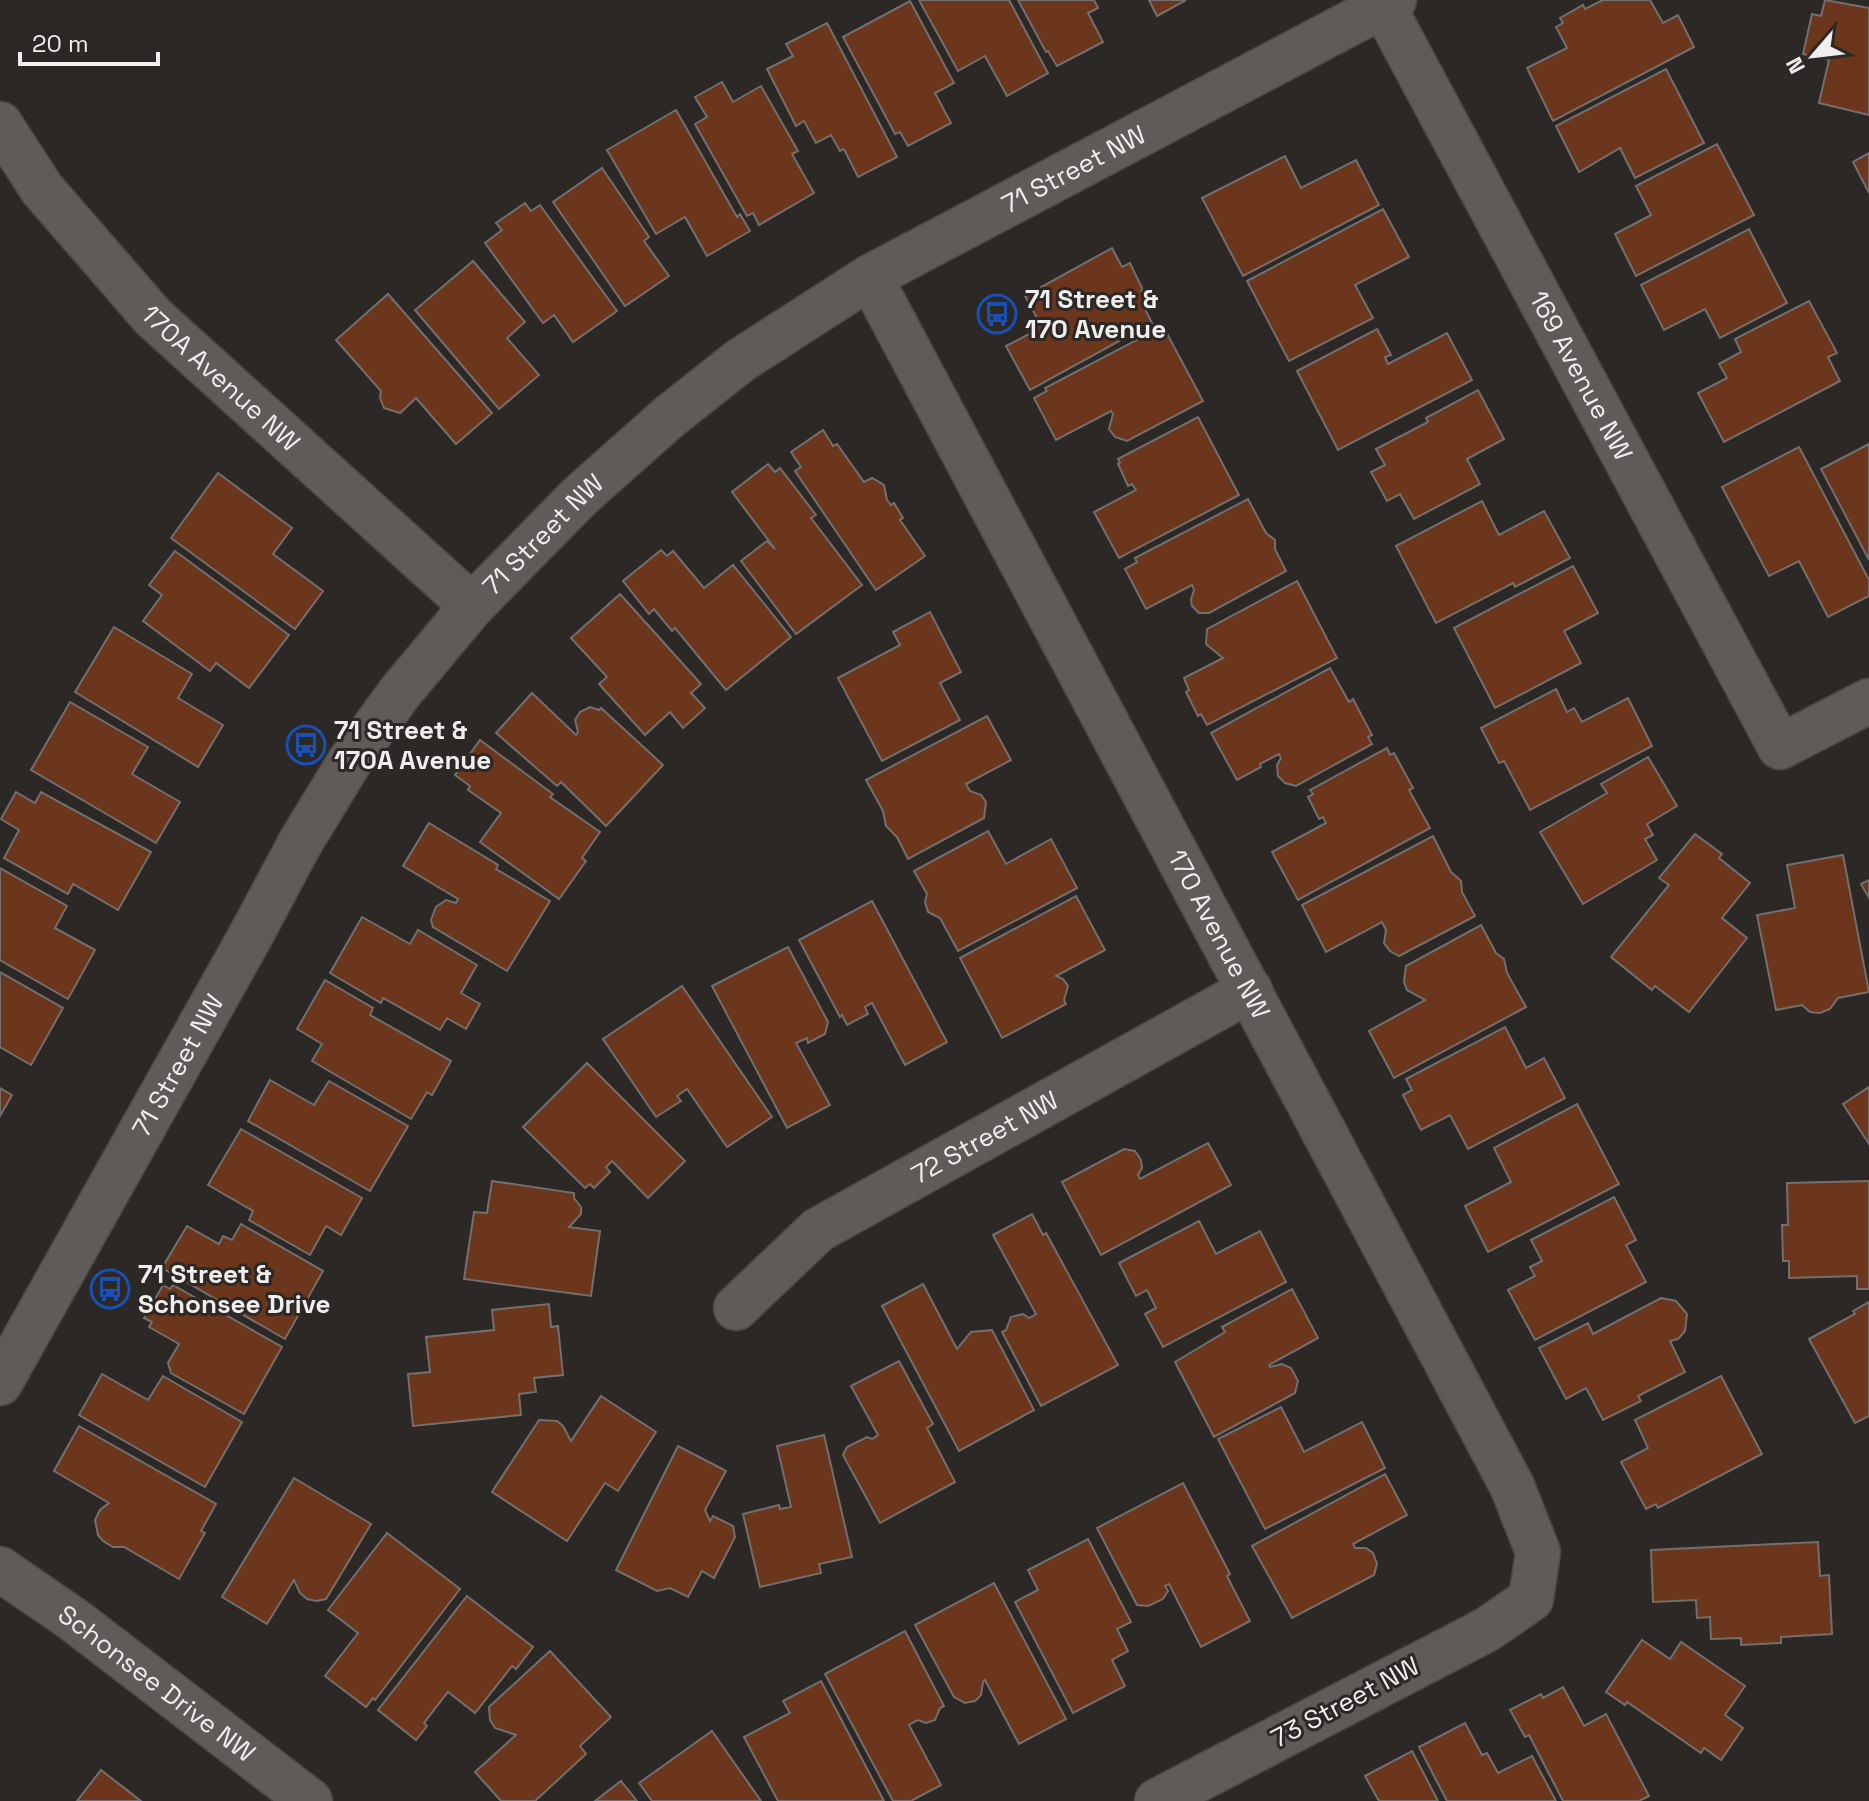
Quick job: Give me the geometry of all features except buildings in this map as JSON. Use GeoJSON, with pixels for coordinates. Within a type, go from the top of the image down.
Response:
{"type":"FeatureCollection","features":[{"type":"Feature","properties":{"kind":"street","name":"71 Street NW"},"geometry":{"type":"LineString","coordinates":[[0,1383],[300,843],[350,761],[401,691],[472,606],[580,496],[669,417],[741,360],[870,277],[1386,2]]}},
{"type":"Feature","properties":{"kind":"street","name":"169 Avenue NW"},"geometry":{"type":"LineString","coordinates":[[1386,2],[1780,747],[1869,701]]}},
{"type":"Feature","properties":{"kind":"street","name":"170A Avenue NW"},"geometry":{"type":"LineString","coordinates":[[0,124],[42,189],[153,317],[472,606]]}},
{"type":"Feature","properties":{"kind":"street","name":"170 Avenue NW"},"geometry":{"type":"LineString","coordinates":[[870,277],[1512,1486],[1538,1552],[1531,1599]]}},
{"type":"Feature","properties":{"kind":"street","name":"72 Street NW"},"geometry":{"type":"LineString","coordinates":[[736,1308],[818,1230],[1250,990]]}},
{"type":"Feature","properties":{"kind":"street","name":"Schonsee Drive NW"},"geometry":{"type":"LineString","coordinates":[[0,1569],[74,1620],[310,1801]]}},
{"type":"Feature","properties":{"kind":"street","name":"73 Street NW"},"geometry":{"type":"LineString","coordinates":[[1157,1801],[1486,1630],[1531,1599]]}},
{"type":"Feature","properties":{"kind":"place","name":"71 Street & 170 Avenue"},"geometry":{"type":"Point","coordinates":[997,314]}},
{"type":"Feature","properties":{"kind":"place","name":"71 Street & 170A Avenue"},"geometry":{"type":"Point","coordinates":[306,745]}},
{"type":"Feature","properties":{"kind":"place","name":"71 Street & Schonsee Drive"},"geometry":{"type":"Point","coordinates":[110,1289]}}]}
